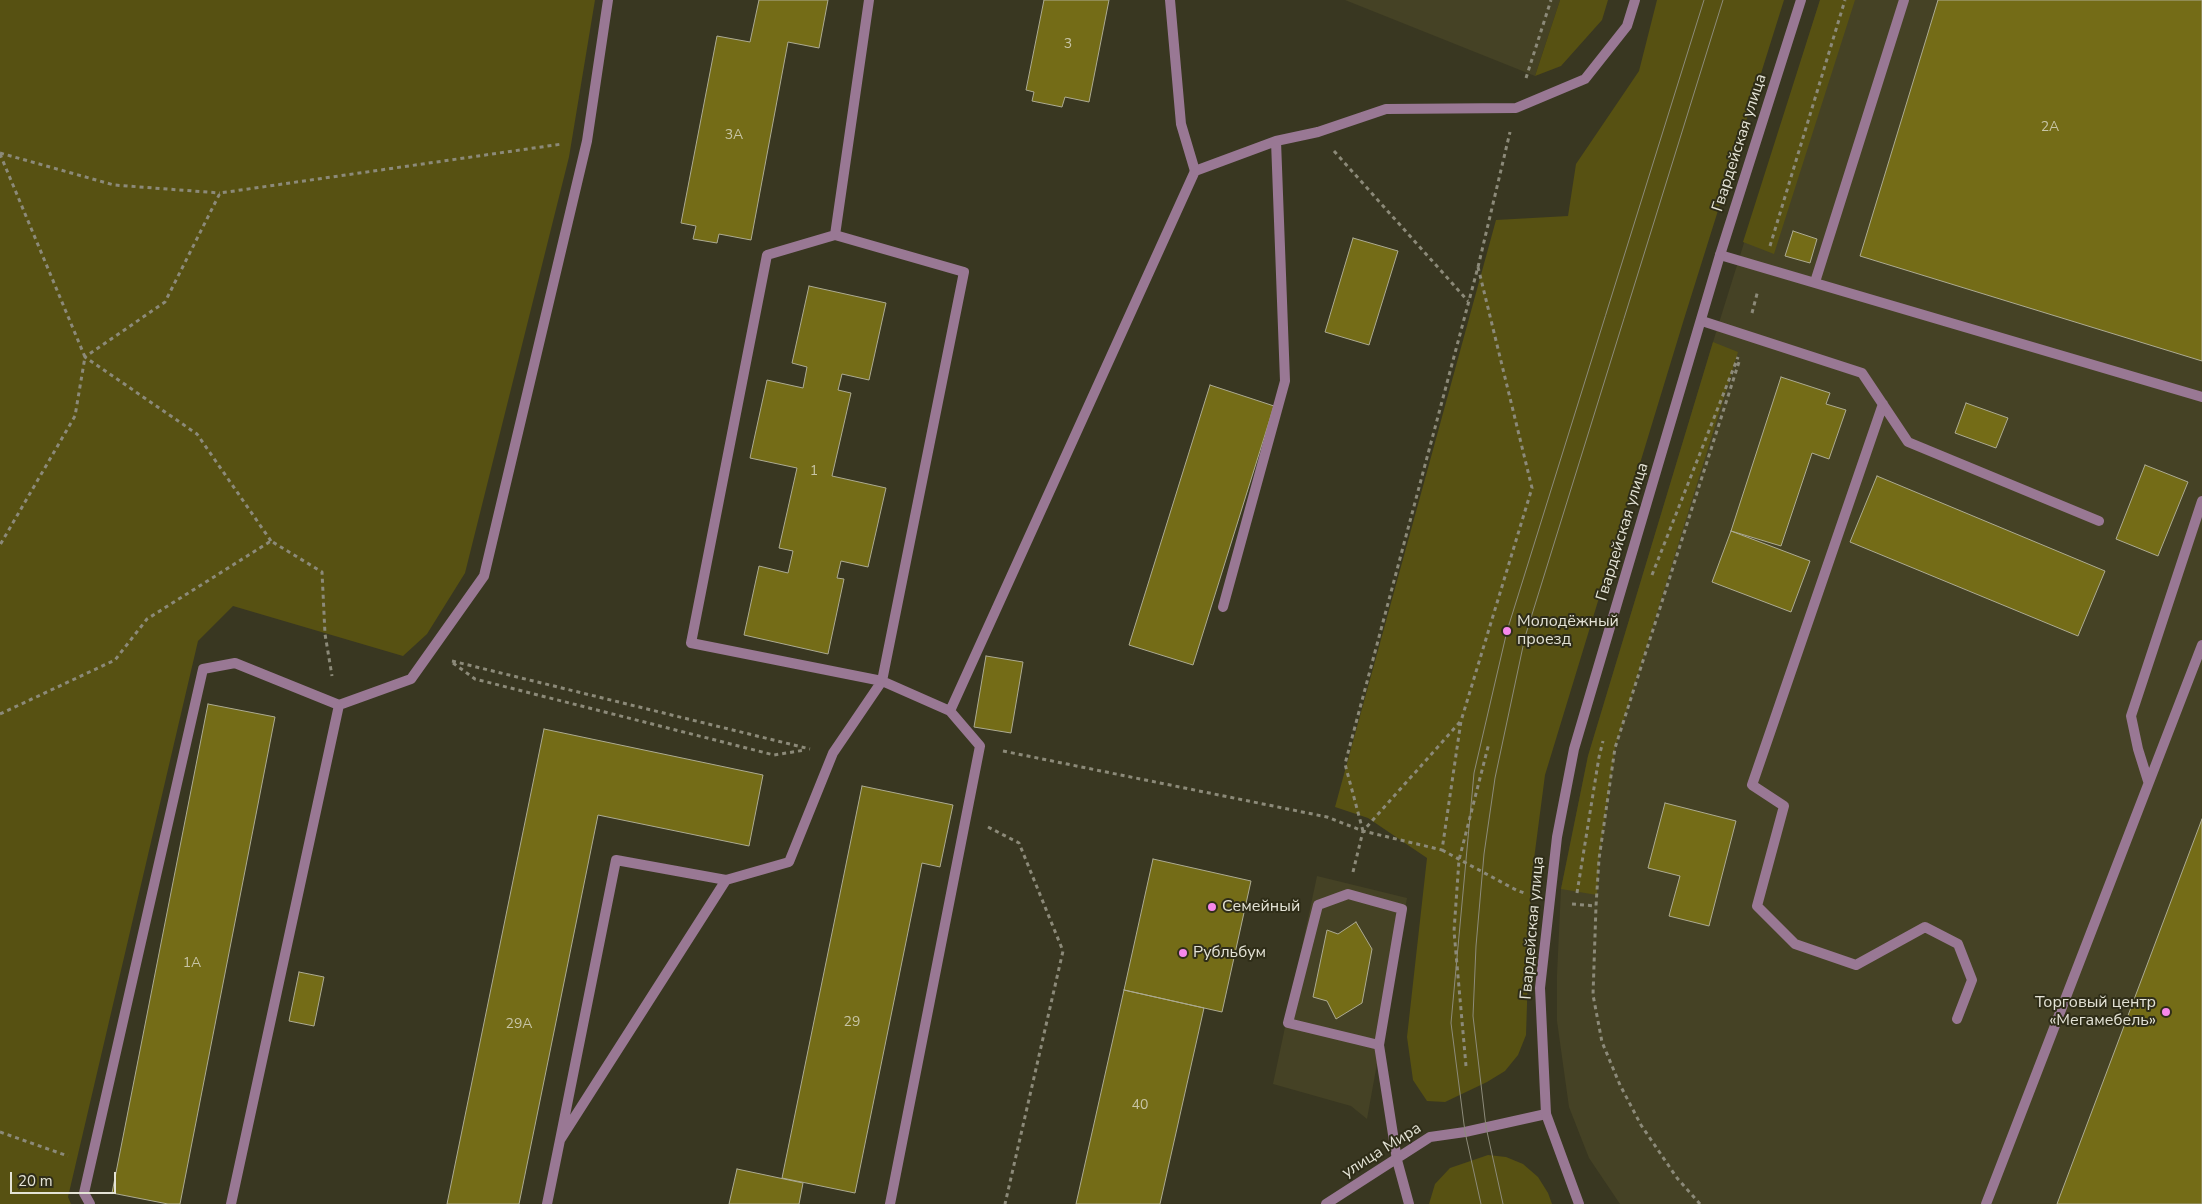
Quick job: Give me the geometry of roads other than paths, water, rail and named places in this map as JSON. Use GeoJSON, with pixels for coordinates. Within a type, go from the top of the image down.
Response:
{"type":"FeatureCollection","features":[{"type":"Feature","properties":{"kind":"street"},"geometry":{"type":"LineString","coordinates":[[90,1204],[84,1193],[90,1164],[203,669],[235,663],[339,705],[411,679],[484,576],[587,141],[608,0]]}},
{"type":"Feature","properties":{"kind":"street"},"geometry":{"type":"LineString","coordinates":[[835,235],[869,0]]}},
{"type":"Feature","properties":{"kind":"street"},"geometry":{"type":"LineString","coordinates":[[950,711],[1195,171],[1181,124],[1170,0]]}},
{"type":"Feature","properties":{"kind":"street"},"geometry":{"type":"LineString","coordinates":[[1195,171],[1276,141],[1318,132],[1386,109],[1516,108],[1585,79],[1627,26],[1636,0]]}},
{"type":"Feature","properties":{"kind":"street","name":"Гвардейская улица"},"geometry":{"type":"LineString","coordinates":[[1579,1204],[1546,1114],[1540,988],[1559,827],[1574,749],[1720,255],[1801,0]]}},
{"type":"Feature","properties":{"kind":"street"},"geometry":{"type":"LineString","coordinates":[[1814,282],[1904,0]]}},
{"type":"Feature","properties":{"kind":"street"},"geometry":{"type":"LineString","coordinates":[[1223,607],[1285,381],[1276,141]]}},
{"type":"Feature","properties":{"kind":"street"},"geometry":{"type":"LineString","coordinates":[[547,1204],[616,860],[726,880],[789,862],[833,753],[882,681],[964,272],[835,235],[767,255],[691,643],[882,681],[950,711],[980,746],[890,1204]]}},
{"type":"Feature","properties":{"kind":"street"},"geometry":{"type":"LineString","coordinates":[[1720,255],[2202,397]]}},
{"type":"Feature","properties":{"kind":"street"},"geometry":{"type":"LineString","coordinates":[[1702,321],[1862,373],[1908,442],[2099,521]]}},
{"type":"Feature","properties":{"kind":"street"},"geometry":{"type":"LineString","coordinates":[[1883,404],[1752,785],[1784,806],[1757,906],[1795,944],[1856,965],[1925,927],[1958,944],[1972,980],[1957,1019]]}},
{"type":"Feature","properties":{"kind":"street"},"geometry":{"type":"LineString","coordinates":[[2148,781],[2138,749],[2131,716],[2202,501]]}},
{"type":"Feature","properties":{"kind":"street"},"geometry":{"type":"LineString","coordinates":[[1986,1204],[2202,645]]}},
{"type":"Feature","properties":{"kind":"street"},"geometry":{"type":"LineString","coordinates":[[230,1204],[339,705]]}},
{"type":"Feature","properties":{"kind":"street"},"geometry":{"type":"LineString","coordinates":[[560,1140],[726,880]]}},
{"type":"Feature","properties":{"kind":"street"},"geometry":{"type":"LineString","coordinates":[[1379,1045],[1288,1024],[1318,905],[1348,894],[1402,909],[1379,1045],[1397,1160],[1409,1204]]}},
{"type":"Feature","properties":{"kind":"street","name":"улица Мира"},"geometry":{"type":"LineString","coordinates":[[1326,1204],[1430,1137],[1466,1132],[1546,1114]]}},
{"type":"Feature","properties":{"kind":"tram line"},"geometry":{"type":"LineString","coordinates":[[1481,1204],[1465,1132],[1451,1023],[1474,773],[1507,631],[1704,0]]}},
{"type":"Feature","properties":{"kind":"tram line"},"geometry":{"type":"LineString","coordinates":[[1503,1204],[1486,1127],[1473,1016],[1476,946],[1484,854],[1495,778],[1525,637],[1723,0]]}},
{"type":"Feature","properties":{"kind":"place","name":"Молодёжный проезд"},"geometry":{"type":"Point","coordinates":[1507,631]}},
{"type":"Feature","properties":{"kind":"place","name":"Семейный"},"geometry":{"type":"Point","coordinates":[1212,907]}},
{"type":"Feature","properties":{"kind":"place","name":"Рубльбум"},"geometry":{"type":"Point","coordinates":[1183,953]}},
{"type":"Feature","properties":{"kind":"place","name":"Торговый центр «Мегамебель»"},"geometry":{"type":"Point","coordinates":[2166,1012]}}]}
